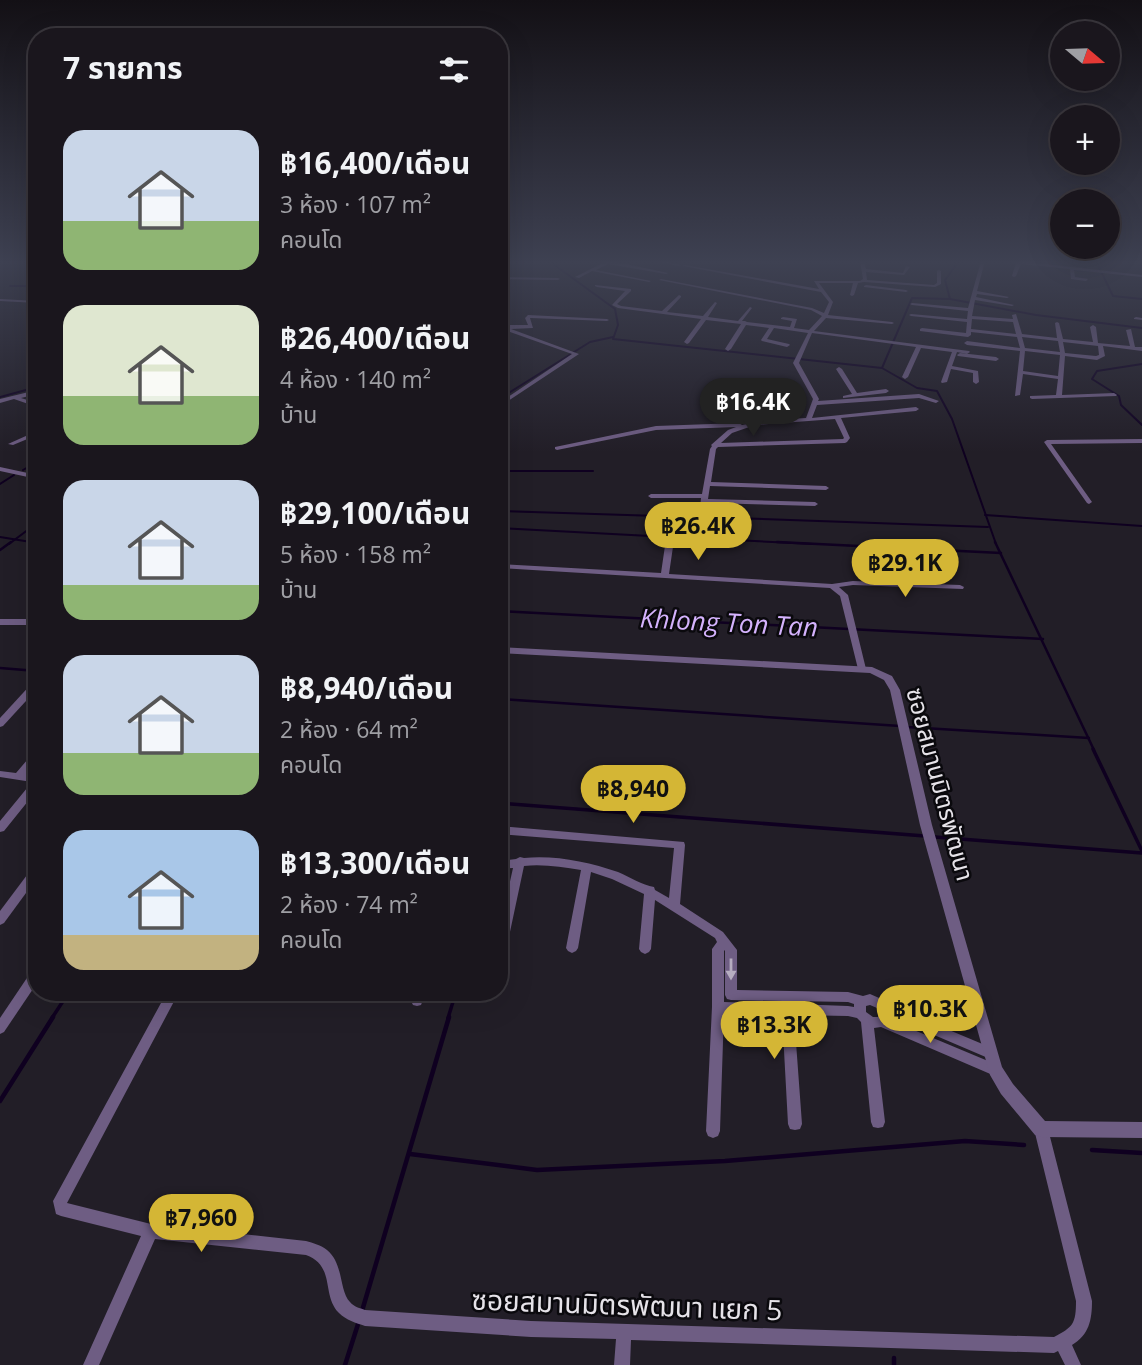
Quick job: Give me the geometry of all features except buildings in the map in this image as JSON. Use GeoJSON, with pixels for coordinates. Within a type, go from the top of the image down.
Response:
{"type":"FeatureCollection","features":[{"type":"Feature","properties":{"kind":"street"},"geometry":{"type":"LineString","coordinates":[[508,327],[531,327],[530,325]]}},
{"type":"Feature","properties":{"kind":"street"},"geometry":{"type":"LineString","coordinates":[[687,342],[699,325]]}},
{"type":"Feature","properties":{"kind":"street"},"geometry":{"type":"LineString","coordinates":[[728,349],[742,325]]}},
{"type":"Feature","properties":{"kind":"street"},"geometry":{"type":"LineString","coordinates":[[763,325],[996,359]]}},
{"type":"Feature","properties":{"kind":"street"},"geometry":{"type":"LineString","coordinates":[[816,401],[796,366],[811,331],[817,325]]}},
{"type":"Feature","properties":{"kind":"street"},"geometry":{"type":"LineString","coordinates":[[967,354],[969,325]]}},
{"type":"Feature","properties":{"kind":"street"},"geometry":{"type":"LineString","coordinates":[[1017,325],[1024,350],[1017,395]]}},
{"type":"Feature","properties":{"kind":"street"},"geometry":{"type":"LineString","coordinates":[[1057,325],[1063,354],[1059,397]]}},
{"type":"Feature","properties":{"kind":"street"},"geometry":{"type":"LineString","coordinates":[[772,326],[764,340],[788,345]]}},
{"type":"Feature","properties":{"kind":"street"},"geometry":{"type":"LineString","coordinates":[[508,327],[576,354],[508,399]]}},
{"type":"Feature","properties":{"kind":"street"},"geometry":{"type":"LineString","coordinates":[[967,343],[1101,358],[1093,327]]}},
{"type":"Feature","properties":{"kind":"street"},"geometry":{"type":"LineString","coordinates":[[922,330],[1020,335],[1137,348]]}},
{"type":"Feature","properties":{"kind":"street"},"geometry":{"type":"LineString","coordinates":[[1140,360],[1129,332],[1142,336]]}},
{"type":"Feature","properties":{"kind":"street"},"geometry":{"type":"LineString","coordinates":[[905,377],[919,346]]}},
{"type":"Feature","properties":{"kind":"street"},"geometry":{"type":"LineString","coordinates":[[944,382],[955,352]]}},
{"type":"Feature","properties":{"kind":"street"},"geometry":{"type":"LineString","coordinates":[[950,367],[976,372],[976,382]]}},
{"type":"Feature","properties":{"kind":"street"},"geometry":{"type":"LineString","coordinates":[[839,369],[856,398],[870,414]]}},
{"type":"Feature","properties":{"kind":"street"},"geometry":{"type":"LineString","coordinates":[[1020,372],[1061,378]]}},
{"type":"Feature","properties":{"kind":"street"},"geometry":{"type":"LineString","coordinates":[[816,401],[835,403],[886,391]]}},
{"type":"Feature","properties":{"kind":"street"},"geometry":{"type":"LineString","coordinates":[[0,401],[28,394]]}},
{"type":"Feature","properties":{"kind":"street"},"geometry":{"type":"LineString","coordinates":[[1032,397],[1114,395]]}},
{"type":"Feature","properties":{"kind":"street"},"geometry":{"type":"LineString","coordinates":[[816,401],[919,396],[936,401]]}},
{"type":"Feature","properties":{"kind":"street"},"geometry":{"type":"LineString","coordinates":[[14,397],[28,402]]}},
{"type":"Feature","properties":{"kind":"street"},"geometry":{"type":"LineString","coordinates":[[808,420],[816,401]]}},
{"type":"Feature","properties":{"kind":"street"},"geometry":{"type":"LineString","coordinates":[[714,445],[845,441],[847,438],[835,403]]}},
{"type":"Feature","properties":{"kind":"street"},"geometry":{"type":"LineString","coordinates":[[557,448],[656,428],[745,425],[916,409]]}},
{"type":"Feature","properties":{"kind":"street"},"geometry":{"type":"LineString","coordinates":[[665,575],[671,537],[699,516],[714,445],[731,431],[745,425]]}},
{"type":"Feature","properties":{"kind":"street"},"geometry":{"type":"LineString","coordinates":[[11,444],[28,437]]}},
{"type":"Feature","properties":{"kind":"street"},"geometry":{"type":"LineString","coordinates":[[1089,502],[1047,442],[1142,442]]}},
{"type":"Feature","properties":{"kind":"street"},"geometry":{"type":"LineString","coordinates":[[0,469],[28,475]]}},
{"type":"Feature","properties":{"kind":"street"},"geometry":{"type":"LineString","coordinates":[[707,484],[826,488]]}},
{"type":"Feature","properties":{"kind":"street"},"geometry":{"type":"LineString","coordinates":[[651,496],[815,504]]}},
{"type":"Feature","properties":{"kind":"street"},"geometry":{"type":"LineString","coordinates":[[508,566],[832,586],[852,583],[960,587]]}},
{"type":"Feature","properties":{"kind":"street"},"geometry":{"type":"LineString","coordinates":[[832,586],[844,595],[862,670]]}},
{"type":"Feature","properties":{"kind":"street"},"geometry":{"type":"LineString","coordinates":[[0,622],[28,622]]}},
{"type":"Feature","properties":{"kind":"street","name":"ซอยสมานมิตรพัฒนา"},"geometry":{"type":"LineString","coordinates":[[508,650],[872,670],[888,678],[895,690],[926,825],[988,1052],[1007,1089],[1041,1129]]}},
{"type":"Feature","properties":{"kind":"street"},"geometry":{"type":"LineString","coordinates":[[0,723],[28,693]]}},
{"type":"Feature","properties":{"kind":"street"},"geometry":{"type":"LineString","coordinates":[[19,776],[28,765]]}},
{"type":"Feature","properties":{"kind":"street"},"geometry":{"type":"LineString","coordinates":[[0,774],[28,778]]}},
{"type":"Feature","properties":{"kind":"street"},"geometry":{"type":"LineString","coordinates":[[0,828],[28,792]]}},
{"type":"Feature","properties":{"kind":"street"},"geometry":{"type":"LineString","coordinates":[[508,831],[680,845],[674,905]]}},
{"type":"Feature","properties":{"kind":"street"},"geometry":{"type":"LineString","coordinates":[[508,915],[520,861]]}},
{"type":"Feature","properties":{"kind":"street"},"geometry":{"type":"LineString","coordinates":[[508,863],[520,861],[587,866],[622,876],[650,890],[719,936],[723,942],[718,949],[722,999],[713,1131]]}},
{"type":"Feature","properties":{"kind":"street"},"geometry":{"type":"LineString","coordinates":[[572,948],[587,866]]}},
{"type":"Feature","properties":{"kind":"street"},"geometry":{"type":"LineString","coordinates":[[0,920],[28,882]]}},
{"type":"Feature","properties":{"kind":"street"},"geometry":{"type":"LineString","coordinates":[[645,949],[650,890]]}},
{"type":"Feature","properties":{"kind":"street"},"geometry":{"type":"LineString","coordinates":[[0,1028],[28,986]]}},
{"type":"Feature","properties":{"kind":"street"},"geometry":{"type":"LineString","coordinates":[[722,999],[787,1002],[874,1000],[885,1008],[988,1052]]}},
{"type":"Feature","properties":{"kind":"street"},"geometry":{"type":"LineString","coordinates":[[722,999],[787,1002],[848,1011],[995,1070]]}},
{"type":"Feature","properties":{"kind":"street"},"geometry":{"type":"LineString","coordinates":[[862,1000],[858,1006],[869,1019],[878,1122]]}},
{"type":"Feature","properties":{"kind":"street","name":"ซอยสมานมิตรพัฒนา แยก 5"},"geometry":{"type":"LineString","coordinates":[[168,1001],[60,1201],[61,1209],[151,1231],[306,1248],[324,1256],[332,1272],[337,1298],[349,1314],[365,1318],[624,1331],[1054,1345],[1062,1341]]}},
{"type":"Feature","properties":{"kind":"street"},"geometry":{"type":"LineString","coordinates":[[787,1002],[795,1124]]}},
{"type":"Feature","properties":{"kind":"street"},"geometry":{"type":"LineString","coordinates":[[869,1019],[886,1016],[885,1008]]}},
{"type":"Feature","properties":{"kind":"street"},"geometry":{"type":"LineString","coordinates":[[1073,1365],[1062,1341],[1073,1337],[1085,1321],[1084,1301],[1041,1129],[1142,1130]]}},
{"type":"Feature","properties":{"kind":"street"},"geometry":{"type":"LineString","coordinates":[[91,1365],[151,1231]]}},
{"type":"Feature","properties":{"kind":"street"},"geometry":{"type":"LineString","coordinates":[[622,1365],[624,1331]]}},
{"type":"Feature","properties":{"kind":"waterway"},"geometry":{"type":"LineString","coordinates":[[618,325],[613,339],[882,368]]}},
{"type":"Feature","properties":{"kind":"waterway"},"geometry":{"type":"LineString","coordinates":[[882,368],[901,325]]}},
{"type":"Feature","properties":{"kind":"waterway"},"geometry":{"type":"LineString","coordinates":[[1115,325],[1142,328]]}},
{"type":"Feature","properties":{"kind":"waterway"},"geometry":{"type":"LineString","coordinates":[[508,393],[590,342],[613,337]]}},
{"type":"Feature","properties":{"kind":"waterway"},"geometry":{"type":"LineString","coordinates":[[1142,364],[1097,371],[1092,379],[1119,396],[1121,405],[1142,425]]}},
{"type":"Feature","properties":{"kind":"waterway"},"geometry":{"type":"LineString","coordinates":[[882,368],[917,388],[937,391],[952,419],[986,515]]}},
{"type":"Feature","properties":{"kind":"waterway"},"geometry":{"type":"LineString","coordinates":[[0,397],[28,389]]}},
{"type":"Feature","properties":{"kind":"waterway"},"geometry":{"type":"LineString","coordinates":[[23,470],[28,467]]}},
{"type":"Feature","properties":{"kind":"waterway"},"geometry":{"type":"LineString","coordinates":[[508,471],[593,471]]}},
{"type":"Feature","properties":{"kind":"waterway"},"geometry":{"type":"LineString","coordinates":[[0,484],[14,475]]}},
{"type":"Feature","properties":{"kind":"waterway"},"geometry":{"type":"LineString","coordinates":[[508,511],[690,517]]}},
{"type":"Feature","properties":{"kind":"waterway"},"geometry":{"type":"LineString","coordinates":[[986,515],[1142,526]]}},
{"type":"Feature","properties":{"kind":"waterway"},"geometry":{"type":"LineString","coordinates":[[986,515],[996,544]]}},
{"type":"Feature","properties":{"kind":"waterway"},"geometry":{"type":"LineString","coordinates":[[704,517],[988,527]]}},
{"type":"Feature","properties":{"kind":"waterway","name":"Khlong Ton Tan"},"geometry":{"type":"LineString","coordinates":[[508,528],[669,537]]}},
{"type":"Feature","properties":{"kind":"waterway"},"geometry":{"type":"LineString","coordinates":[[15,539],[28,530]]}},
{"type":"Feature","properties":{"kind":"waterway","name":"Khlong Ton Tan"},"geometry":{"type":"LineString","coordinates":[[0,537],[15,539]]}},
{"type":"Feature","properties":{"kind":"waterway","name":"Khlong Ton Tan"},"geometry":{"type":"LineString","coordinates":[[676,537],[813,544]]}},
{"type":"Feature","properties":{"kind":"waterway","name":"Khlong Ton Tan"},"geometry":{"type":"LineString","coordinates":[[9,544],[15,539]]}},
{"type":"Feature","properties":{"kind":"waterway","name":"Khlong Ton Tan"},"geometry":{"type":"LineString","coordinates":[[15,539],[28,542]]}},
{"type":"Feature","properties":{"kind":"waterway"},"geometry":{"type":"LineString","coordinates":[[0,550],[11,542]]}},
{"type":"Feature","properties":{"kind":"waterway","name":"Khlong Ton Tan"},"geometry":{"type":"LineString","coordinates":[[777,542],[1000,553]]}},
{"type":"Feature","properties":{"kind":"waterway"},"geometry":{"type":"LineString","coordinates":[[995,542],[1000,553]]}},
{"type":"Feature","properties":{"kind":"waterway"},"geometry":{"type":"LineString","coordinates":[[1000,553],[1041,639]]}},
{"type":"Feature","properties":{"kind":"waterway","name":"Khlong Ton Tan"},"geometry":{"type":"LineString","coordinates":[[508,611],[1041,639]]}},
{"type":"Feature","properties":{"kind":"waterway"},"geometry":{"type":"LineString","coordinates":[[1041,639],[1088,738]]}},
{"type":"Feature","properties":{"kind":"waterway"},"geometry":{"type":"LineString","coordinates":[[0,668],[28,670]]}},
{"type":"Feature","properties":{"kind":"waterway"},"geometry":{"type":"LineString","coordinates":[[508,700],[900,726]]}},
{"type":"Feature","properties":{"kind":"waterway"},"geometry":{"type":"LineString","coordinates":[[907,727],[1088,738]]}},
{"type":"Feature","properties":{"kind":"waterway"},"geometry":{"type":"LineString","coordinates":[[1088,738],[1094,750]]}},
{"type":"Feature","properties":{"kind":"waterway"},"geometry":{"type":"LineString","coordinates":[[1093,749],[1142,851]]}},
{"type":"Feature","properties":{"kind":"waterway"},"geometry":{"type":"LineString","coordinates":[[508,804],[925,836]]}},
{"type":"Feature","properties":{"kind":"waterway"},"geometry":{"type":"LineString","coordinates":[[935,837],[1142,853]]}},
{"type":"Feature","properties":{"kind":"waterway"},"geometry":{"type":"LineString","coordinates":[[52,1018],[63,1001]]}},
{"type":"Feature","properties":{"kind":"waterway"},"geometry":{"type":"LineString","coordinates":[[448,1018],[453,1001]]}},
{"type":"Feature","properties":{"kind":"waterway"},"geometry":{"type":"LineString","coordinates":[[0,1101],[53,1017]]}},
{"type":"Feature","properties":{"kind":"waterway"},"geometry":{"type":"LineString","coordinates":[[362,1311],[449,1017]]}},
{"type":"Feature","properties":{"kind":"waterway"},"geometry":{"type":"LineString","coordinates":[[410,1154],[537,1170],[725,1161],[965,1141],[1024,1145]]}},
{"type":"Feature","properties":{"kind":"waterway"},"geometry":{"type":"LineString","coordinates":[[1092,1150],[1142,1153]]}},
{"type":"Feature","properties":{"kind":"waterway"},"geometry":{"type":"LineString","coordinates":[[345,1365],[359,1321]]}},
{"type":"Feature","properties":{"kind":"waterway"},"geometry":{"type":"LineString","coordinates":[[894,1358],[894,1365]]}}]}
